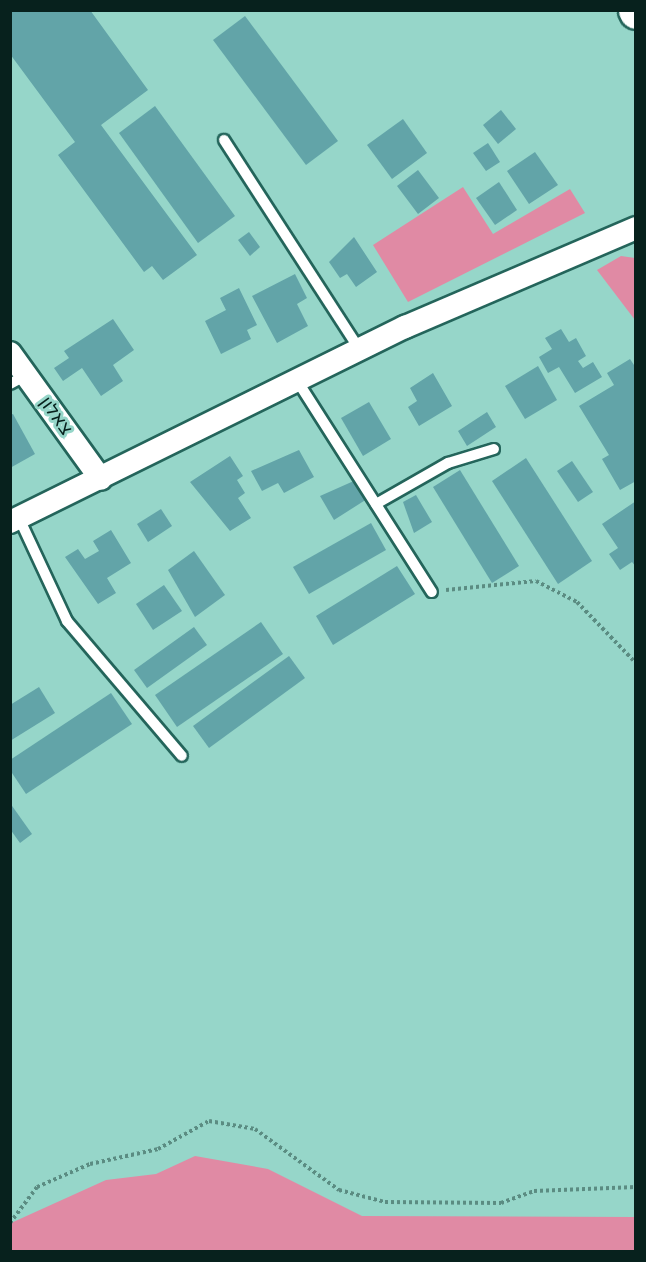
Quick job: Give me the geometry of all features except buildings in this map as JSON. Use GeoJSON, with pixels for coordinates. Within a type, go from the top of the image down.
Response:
{"type":"FeatureCollection","features":[{"type":"Feature","properties":{"kind":"street"},"geometry":{"type":"LineString","coordinates":[[15,520],[360,350],[574,250],[636,228]]}},
{"type":"Feature","properties":{"kind":"street","name":"צאלון"},"geometry":{"type":"LineString","coordinates":[[10,353],[18,380],[101,479]]}},
{"type":"Feature","properties":{"kind":"lane"},"geometry":{"type":"LineString","coordinates":[[224,140],[360,350]]}},
{"type":"Feature","properties":{"kind":"lane"},"geometry":{"type":"LineString","coordinates":[[298,382],[432,592]]}},
{"type":"Feature","properties":{"kind":"lane"},"geometry":{"type":"LineString","coordinates":[[376,504],[448,463],[495,449]]}},
{"type":"Feature","properties":{"kind":"lane"},"geometry":{"type":"LineString","coordinates":[[15,520],[68,621],[182,756]]}},
{"type":"Feature","properties":{"kind":"path"},"geometry":{"type":"LineString","coordinates":[[432,592],[537,581],[578,602],[636,663]]}},
{"type":"Feature","properties":{"kind":"path"},"geometry":{"type":"LineString","coordinates":[[10,1223],[37,1187],[90,1164],[158,1149],[209,1121],[255,1129],[339,1190],[385,1202],[501,1203],[534,1191],[636,1187]]}},
{"type":"Feature","properties":{"kind":"shaded area"},"geometry":{"type":"Polygon","coordinates":[[[463,187],[493,234],[570,189],[585,213],[408,302],[373,245],[463,187]]]}},
{"type":"Feature","properties":{"kind":"shaded area"},"geometry":{"type":"Polygon","coordinates":[[[621,256],[635,258],[635,320],[597,270],[621,256]]]}},
{"type":"Feature","properties":{"kind":"shaded area"},"geometry":{"type":"Polygon","coordinates":[[[195,1156],[268,1169],[362,1216],[635,1217],[635,1251],[11,1251],[11,1223],[106,1180],[156,1174],[195,1156]]]}}]}
